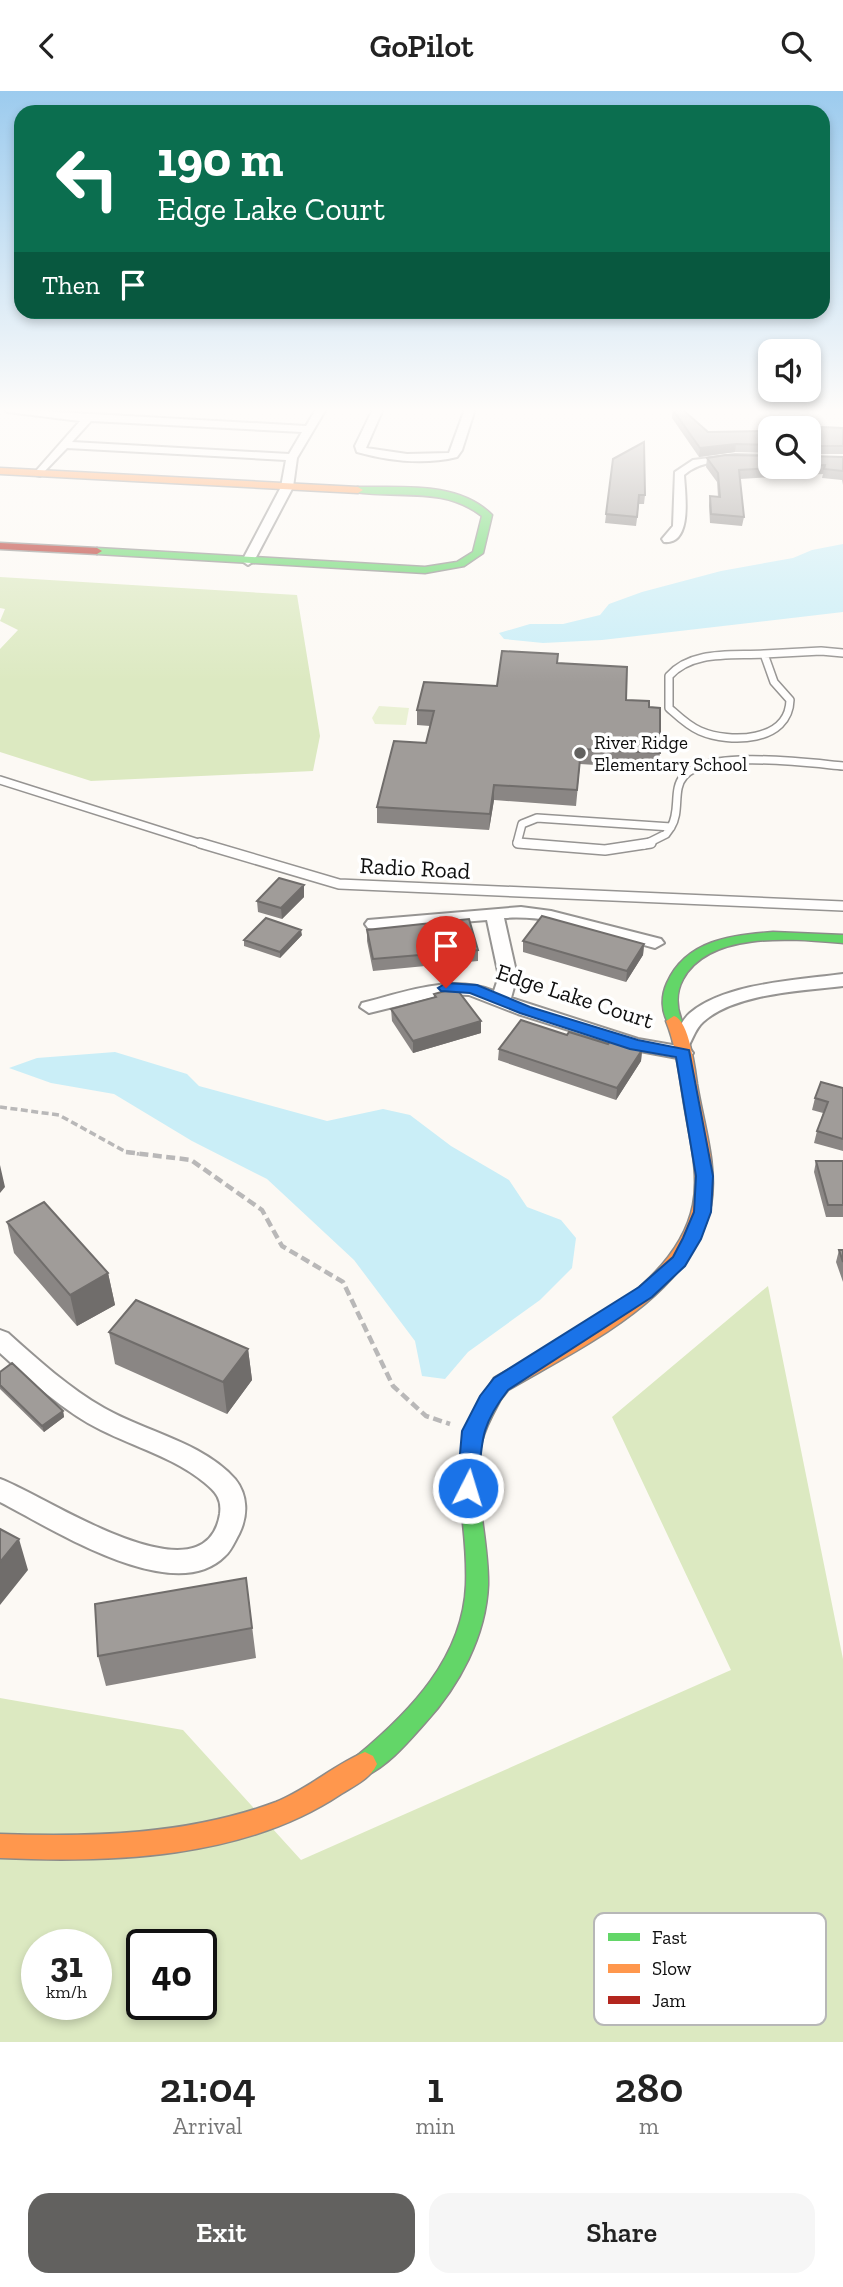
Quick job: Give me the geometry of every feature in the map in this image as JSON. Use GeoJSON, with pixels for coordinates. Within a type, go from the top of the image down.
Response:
{"type":"FeatureCollection","features":[{"type":"Feature","properties":{"kind":"street"},"geometry":{"type":"LineString","coordinates":[[248,561],[280,500]]}},
{"type":"Feature","properties":{"kind":"street"},"geometry":{"type":"LineString","coordinates":[[0,546],[425,571],[466,562],[478,553],[487,519],[485,511],[464,500]]}},
{"type":"Feature","properties":{"kind":"street"},"geometry":{"type":"LineString","coordinates":[[668,539],[676,533],[679,526],[679,500]]}},
{"type":"Feature","properties":{"kind":"street"},"geometry":{"type":"LineString","coordinates":[[374,924],[521,912],[551,915],[655,943]]}},
{"type":"Feature","properties":{"kind":"street"},"geometry":{"type":"LineString","coordinates":[[495,915],[508,976],[501,999]]}},
{"type":"Feature","properties":{"kind":"street"},"geometry":{"type":"LineString","coordinates":[[0,1846],[135,1848],[237,1829],[308,1801],[384,1752],[415,1719],[455,1663],[472,1619],[478,1568],[468,1488],[472,1431],[487,1401],[501,1384],[646,1292],[679,1261],[703,1212],[704,1176],[682,1047],[669,1004],[672,982],[686,963],[711,946],[745,937],[779,934],[843,939]]}},
{"type":"Feature","properties":{"kind":"street"},"geometry":{"type":"LineString","coordinates":[[682,1047],[694,1020],[729,1001],[760,993],[843,981]]}},
{"type":"Feature","properties":{"kind":"street","name":"Edge Lake Court"},"geometry":{"type":"LineString","coordinates":[[369,1007],[446,988],[472,989],[525,1010],[636,1045],[682,1047]]}},
{"type":"Feature","properties":{"kind":"street"},"geometry":{"type":"LineString","coordinates":[[0,1339],[51,1385],[96,1416],[203,1468],[226,1487],[233,1500],[234,1514],[225,1538],[206,1555],[184,1563],[163,1564],[129,1554],[0,1490]]}},
{"type":"Feature","properties":{"kind":"lane"},"geometry":{"type":"LineString","coordinates":[[764,654],[774,682],[790,700],[790,712],[785,721],[771,730],[750,736],[724,736],[702,731],[682,721],[669,708],[669,677],[678,666],[695,658],[764,654],[821,651],[843,653]]}},
{"type":"Feature","properties":{"kind":"lane"},"geometry":{"type":"LineString","coordinates":[[672,827],[537,818],[522,824],[517,843],[598,850],[630,849],[654,842],[672,827],[677,818],[677,787],[682,777],[707,762],[843,766]]}},
{"type":"Feature","properties":{"kind":"lane","name":"Radio Road"},"geometry":{"type":"LineString","coordinates":[[0,780],[289,872],[339,884],[843,906]]}},
{"type":"Feature","properties":{"kind":"path"},"geometry":{"type":"LineString","coordinates":[[0,1107],[59,1115],[126,1152],[191,1160],[262,1210],[282,1246],[343,1282],[393,1386],[426,1416],[472,1431]]}},
{"type":"Feature","properties":{"kind":"green space"},"geometry":{"type":"Polygon","coordinates":[[[0,577],[297,595],[320,736],[313,771],[91,781],[0,752],[0,649],[18,630],[0,621],[5,609],[0,608],[0,577]]]}},
{"type":"Feature","properties":{"kind":"green space"},"geometry":{"type":"Polygon","coordinates":[[[379,706],[409,708],[406,725],[375,724],[372,718],[379,706]]]}},
{"type":"Feature","properties":{"kind":"green space"},"geometry":{"type":"Polygon","coordinates":[[[768,1286],[843,1659],[843,2042],[0,2042],[0,1698],[183,1730],[301,1860],[731,1670],[612,1417],[768,1286]]]}},
{"type":"Feature","properties":{"kind":"water"},"geometry":{"type":"Polygon","coordinates":[[[843,544],[843,612],[602,640],[543,643],[504,639],[499,633],[530,624],[563,624],[600,615],[609,604],[642,592],[843,544]]]}},
{"type":"Feature","properties":{"kind":"water"},"geometry":{"type":"Polygon","coordinates":[[[115,1052],[187,1074],[199,1086],[327,1121],[383,1109],[410,1115],[451,1146],[509,1180],[527,1207],[561,1220],[576,1238],[572,1268],[540,1300],[468,1352],[445,1379],[422,1376],[415,1341],[354,1260],[267,1179],[192,1141],[114,1094],[51,1083],[9,1068],[37,1058],[115,1052]]]}},
{"type":"Feature","properties":{"kind":"building"},"geometry":{"type":"Polygon","coordinates":[[[608,500],[639,500],[637,517],[606,514],[608,500]]]}},
{"type":"Feature","properties":{"kind":"building"},"geometry":{"type":"Polygon","coordinates":[[[710,500],[742,500],[744,517],[711,514],[710,500]]]}},
{"type":"Feature","properties":{"kind":"building","name":"River Ridge Elementary School"},"geometry":{"type":"Polygon","coordinates":[[[502,651],[558,654],[557,663],[627,667],[626,700],[649,701],[649,707],[660,708],[660,753],[581,749],[577,790],[494,785],[490,814],[377,807],[394,741],[426,743],[434,711],[417,710],[424,682],[497,686],[502,651]]]}},
{"type":"Feature","properties":{"kind":"building"},"geometry":{"type":"Polygon","coordinates":[[[279,878],[304,885],[281,908],[257,901],[279,878]]]}},
{"type":"Feature","properties":{"kind":"building"},"geometry":{"type":"Polygon","coordinates":[[[542,916],[644,944],[627,971],[523,941],[542,916]]]}},
{"type":"Feature","properties":{"kind":"building"},"geometry":{"type":"Polygon","coordinates":[[[266,918],[301,930],[280,952],[244,940],[266,918]]]}},
{"type":"Feature","properties":{"kind":"building"},"geometry":{"type":"Polygon","coordinates":[[[469,919],[478,950],[373,959],[367,930],[469,919]]]}},
{"type":"Feature","properties":{"kind":"building"},"geometry":{"type":"Polygon","coordinates":[[[456,988],[481,1021],[413,1041],[391,1009],[436,997],[434,994],[456,988]]]}},
{"type":"Feature","properties":{"kind":"building"},"geometry":{"type":"Polygon","coordinates":[[[521,1020],[567,1035],[569,1032],[608,1044],[611,1040],[642,1050],[617,1088],[499,1049],[521,1020]]]}},
{"type":"Feature","properties":{"kind":"building"},"geometry":{"type":"Polygon","coordinates":[[[821,1082],[843,1088],[843,1139],[817,1131],[828,1102],[815,1098],[821,1082]]]}},
{"type":"Feature","properties":{"kind":"building"},"geometry":{"type":"Polygon","coordinates":[[[816,1161],[843,1161],[843,1205],[828,1205],[816,1161]]]}},
{"type":"Feature","properties":{"kind":"building"},"geometry":{"type":"Polygon","coordinates":[[[44,1202],[108,1273],[70,1295],[7,1222],[44,1202]]]}},
{"type":"Feature","properties":{"kind":"building"},"geometry":{"type":"Polygon","coordinates":[[[136,1300],[248,1349],[223,1382],[109,1332],[136,1300]]]}},
{"type":"Feature","properties":{"kind":"building"},"geometry":{"type":"Polygon","coordinates":[[[12,1363],[63,1411],[42,1426],[0,1385],[0,1372],[12,1363]]]}},
{"type":"Feature","properties":{"kind":"building"},"geometry":{"type":"Polygon","coordinates":[[[0,1529],[19,1539],[0,1562],[0,1529]]]}},
{"type":"Feature","properties":{"kind":"building"},"geometry":{"type":"Polygon","coordinates":[[[246,1578],[252,1628],[98,1656],[95,1604],[246,1578]]]}},
{"type":"Feature","properties":{"kind":"traffic: fast"},"geometry":{"type":"LineString","coordinates":[[97,551],[425,570],[460,564],[478,553],[487,515],[463,500]]}},
{"type":"Feature","properties":{"kind":"traffic: fast"},"geometry":{"type":"LineString","coordinates":[[674,1021],[670,1003],[673,985],[683,966],[700,952],[722,943],[747,938],[799,936],[843,939]]}},
{"type":"Feature","properties":{"kind":"traffic: fast"},"geometry":{"type":"LineString","coordinates":[[365,1764],[424,1708],[456,1662],[467,1637],[477,1584],[469,1465],[479,1419],[492,1397]]}},
{"type":"Feature","properties":{"kind":"traffic: slow"},"geometry":{"type":"LineString","coordinates":[[492,1397],[501,1384],[590,1332],[651,1288],[675,1263],[693,1235],[702,1205],[703,1171],[684,1055],[674,1021]]}},
{"type":"Feature","properties":{"kind":"traffic: slow"},"geometry":{"type":"LineString","coordinates":[[0,1846],[95,1847],[191,1838],[282,1812],[325,1791],[365,1764]]}},
{"type":"Feature","properties":{"kind":"traffic: jam"},"geometry":{"type":"LineString","coordinates":[[0,546],[97,551]]}},
{"type":"Feature","properties":{"kind":"place","name":"River Ridge Elementary School"},"geometry":{"type":"Point","coordinates":[580,753]}},
{"type":"Feature","properties":{"kind":"route"},"geometry":{"type":"LineString","coordinates":[[446,988],[472,989],[525,1010],[636,1045],[683,1053],[704,1176],[703,1212],[679,1261],[646,1292],[501,1384],[487,1401],[472,1431],[468,1488]]}}]}
